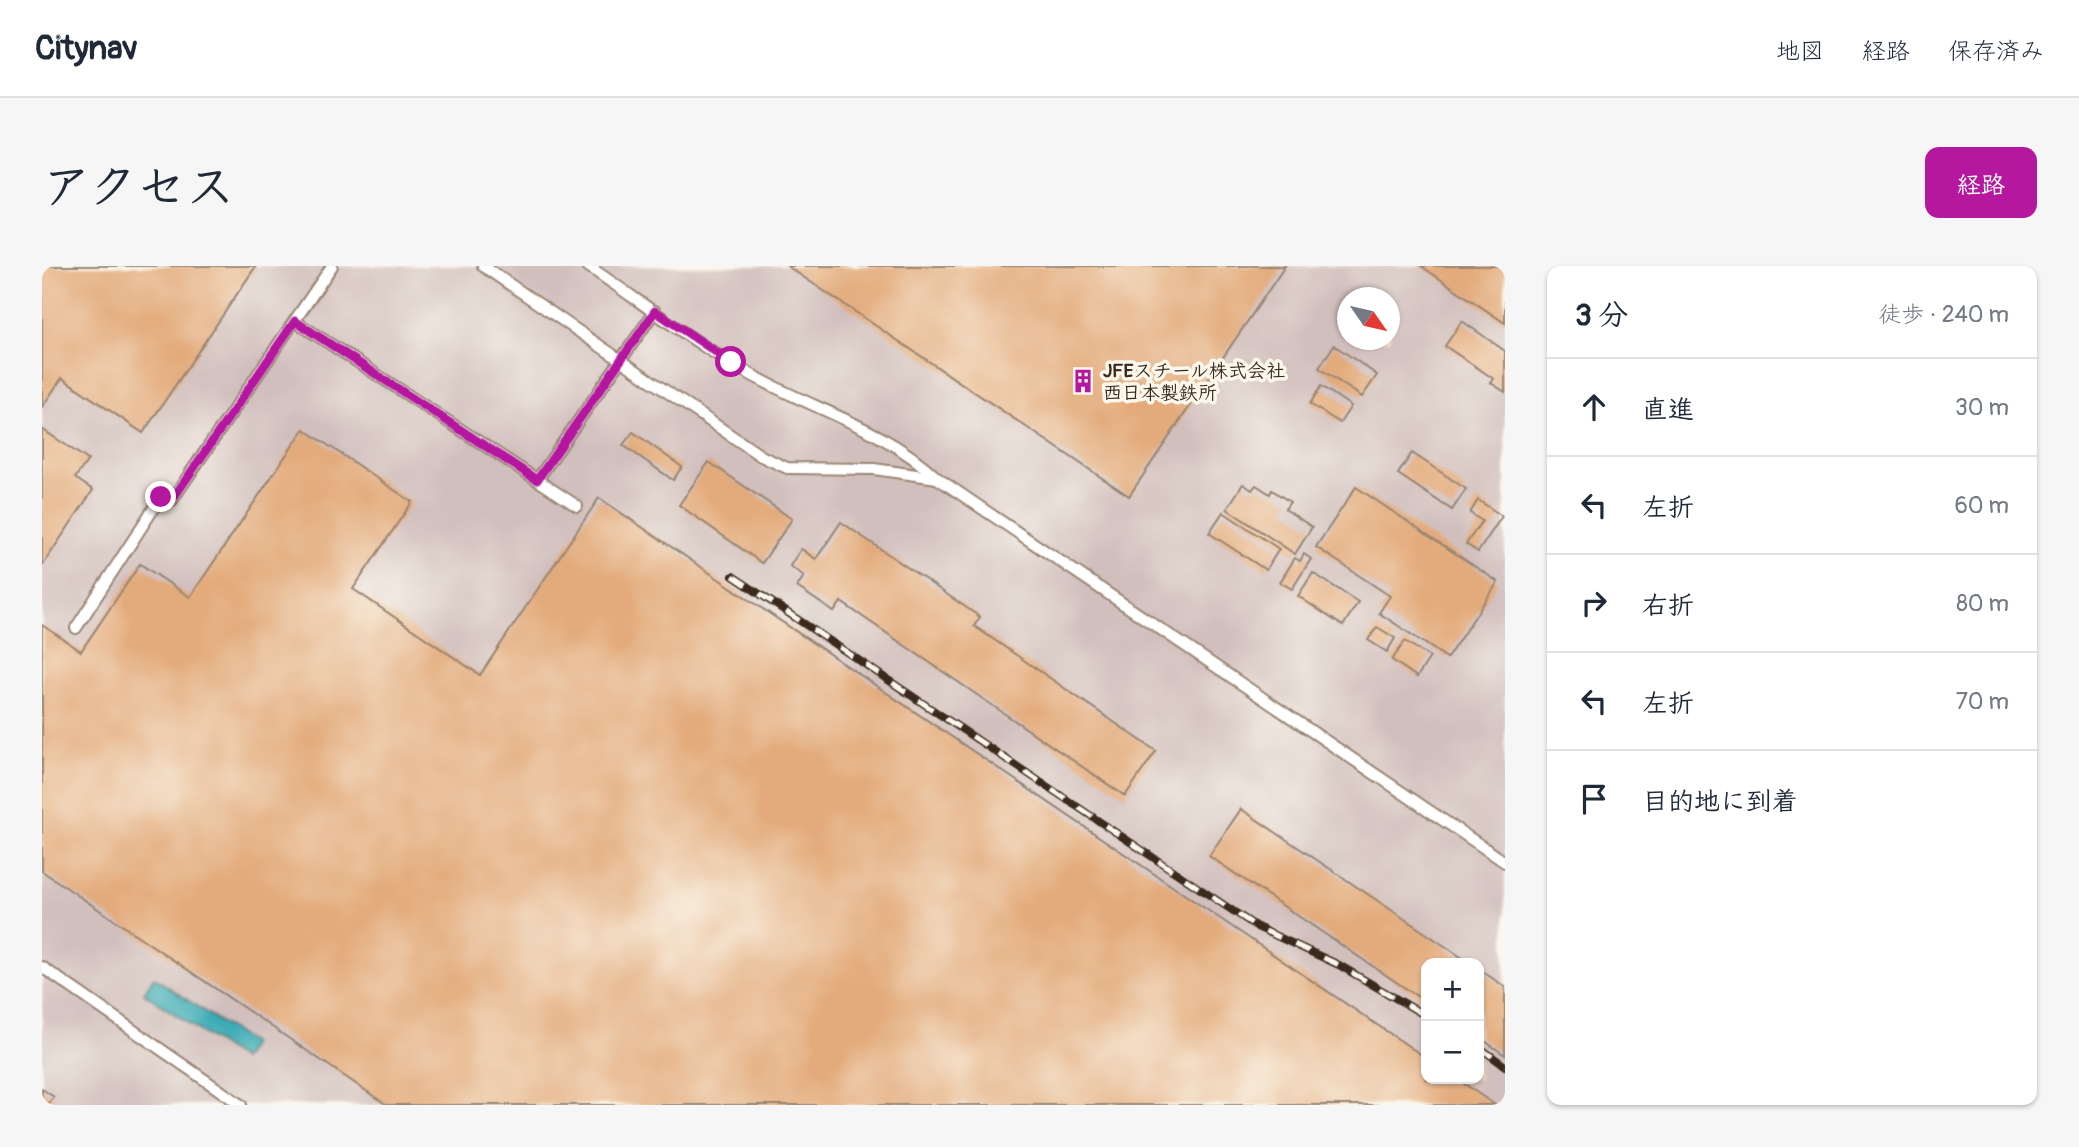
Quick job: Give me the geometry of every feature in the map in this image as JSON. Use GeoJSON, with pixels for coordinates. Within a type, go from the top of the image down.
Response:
{"type":"FeatureCollection","features":[{"type":"Feature","properties":{"kind":"lane"},"geometry":{"type":"LineString","coordinates":[[76,628],[161,497],[172,500],[332,266]]}},
{"type":"Feature","properties":{"kind":"lane"},"geometry":{"type":"LineString","coordinates":[[483,266],[761,456],[787,468],[874,469],[937,478]]}},
{"type":"Feature","properties":{"kind":"lane"},"geometry":{"type":"LineString","coordinates":[[588,266],[770,385],[889,440],[937,478],[1505,862]]}},
{"type":"Feature","properties":{"kind":"lane"},"geometry":{"type":"LineString","coordinates":[[537,480],[655,311]]}},
{"type":"Feature","properties":{"kind":"lane"},"geometry":{"type":"LineString","coordinates":[[295,321],[577,506]]}},
{"type":"Feature","properties":{"kind":"lane"},"geometry":{"type":"LineString","coordinates":[[42,967],[241,1105]]}},
{"type":"Feature","properties":{"kind":"shaded area"},"geometry":{"type":"Polygon","coordinates":[[[42,266],[1505,266],[1505,1105],[42,1105],[42,266]]]}},
{"type":"Feature","properties":{"kind":"water"},"geometry":{"type":"Polygon","coordinates":[[[154,977],[252,1044],[242,1060],[144,993],[154,977]]]}},
{"type":"Feature","properties":{"kind":"building"},"geometry":{"type":"Polygon","coordinates":[[[42,266],[256,266],[143,433],[62,378],[42,407],[42,266]]]}},
{"type":"Feature","properties":{"kind":"building","name":"JFEスチール株式会社 西日本製鉄所"},"geometry":{"type":"Polygon","coordinates":[[[787,266],[1285,266],[1129,496],[787,266]]]}},
{"type":"Feature","properties":{"kind":"building"},"geometry":{"type":"Polygon","coordinates":[[[1421,266],[1505,266],[1505,323],[1421,266]]]}},
{"type":"Feature","properties":{"kind":"building"},"geometry":{"type":"Polygon","coordinates":[[[1462,321],[1505,351],[1505,392],[1491,383],[1494,379],[1445,346],[1462,321]]]}},
{"type":"Feature","properties":{"kind":"building"},"geometry":{"type":"Polygon","coordinates":[[[1334,345],[1337,350],[1341,350],[1377,375],[1362,397],[1319,368],[1334,345]]]}},
{"type":"Feature","properties":{"kind":"building"},"geometry":{"type":"Polygon","coordinates":[[[1321,386],[1351,406],[1340,423],[1310,404],[1321,386]]]}},
{"type":"Feature","properties":{"kind":"building"},"geometry":{"type":"Polygon","coordinates":[[[42,429],[88,460],[75,478],[93,490],[42,566],[42,429]]]}},
{"type":"Feature","properties":{"kind":"building"},"geometry":{"type":"Polygon","coordinates":[[[304,429],[412,502],[353,589],[480,675],[599,498],[1421,1055],[1421,1084],[1464,1084],[1495,1105],[387,1105],[42,871],[42,625],[81,651],[140,564],[190,597],[304,429]]]}},
{"type":"Feature","properties":{"kind":"building"},"geometry":{"type":"Polygon","coordinates":[[[633,432],[682,467],[673,480],[623,445],[633,432]]]}},
{"type":"Feature","properties":{"kind":"building"},"geometry":{"type":"Polygon","coordinates":[[[1412,453],[1466,489],[1452,510],[1398,474],[1412,453]]]}},
{"type":"Feature","properties":{"kind":"building"},"geometry":{"type":"Polygon","coordinates":[[[709,462],[792,519],[762,563],[679,505],[709,462]]]}},
{"type":"Feature","properties":{"kind":"building"},"geometry":{"type":"Polygon","coordinates":[[[1243,484],[1252,490],[1256,485],[1270,494],[1272,490],[1290,502],[1285,509],[1312,527],[1295,554],[1227,509],[1243,484]]]}},
{"type":"Feature","properties":{"kind":"building"},"geometry":{"type":"Polygon","coordinates":[[[1356,487],[1498,582],[1447,658],[1379,613],[1390,596],[1316,547],[1356,487]]]}},
{"type":"Feature","properties":{"kind":"building"},"geometry":{"type":"Polygon","coordinates":[[[1478,500],[1502,516],[1478,552],[1466,544],[1482,521],[1470,513],[1478,500]]]}},
{"type":"Feature","properties":{"kind":"building"},"geometry":{"type":"Polygon","coordinates":[[[1223,512],[1279,549],[1266,570],[1209,533],[1223,512]]]}},
{"type":"Feature","properties":{"kind":"building"},"geometry":{"type":"Polygon","coordinates":[[[841,522],[980,617],[974,626],[1156,751],[1125,796],[841,602],[834,612],[797,587],[804,576],[790,566],[801,549],[816,559],[841,522]]]}},
{"type":"Feature","properties":{"kind":"building"},"geometry":{"type":"Polygon","coordinates":[[[1304,554],[1311,559],[1292,589],[1280,582],[1295,558],[1300,561],[1304,554]]]}},
{"type":"Feature","properties":{"kind":"building"},"geometry":{"type":"Polygon","coordinates":[[[1313,573],[1358,602],[1343,626],[1298,596],[1313,573]]]}},
{"type":"Feature","properties":{"kind":"building"},"geometry":{"type":"Polygon","coordinates":[[[1377,627],[1395,638],[1387,652],[1368,640],[1377,627]]]}},
{"type":"Feature","properties":{"kind":"building"},"geometry":{"type":"Polygon","coordinates":[[[1405,641],[1430,657],[1417,677],[1392,660],[1405,641]]]}},
{"type":"Feature","properties":{"kind":"building"},"geometry":{"type":"Polygon","coordinates":[[[1241,809],[1463,958],[1421,958],[1421,999],[1209,856],[1241,809]]]}},
{"type":"Feature","properties":{"kind":"building"},"geometry":{"type":"Polygon","coordinates":[[[1484,972],[1505,987],[1505,1055],[1484,1040],[1484,972]]]}},
{"type":"Feature","properties":{"kind":"building"},"geometry":{"type":"Polygon","coordinates":[[[42,1089],[54,1097],[48,1105],[42,1105],[42,1089]]]}},
{"type":"Feature","properties":{"kind":"railway"},"geometry":{"type":"LineString","coordinates":[[733,576],[1257,927],[1339,965],[1421,1013]]}},
{"type":"Feature","properties":{"kind":"railway"},"geometry":{"type":"LineString","coordinates":[[1484,1051],[1505,1066]]}},
{"type":"Feature","properties":{"kind":"place","name":"JFEスチール株式会社 西日本製鉄所"},"geometry":{"type":"Point","coordinates":[1083,381]}},
{"type":"Feature","properties":{"kind":"route"},"geometry":{"type":"LineString","coordinates":[[161,497],[172,500],[295,321],[537,480],[655,311],[731,362]]}}]}
